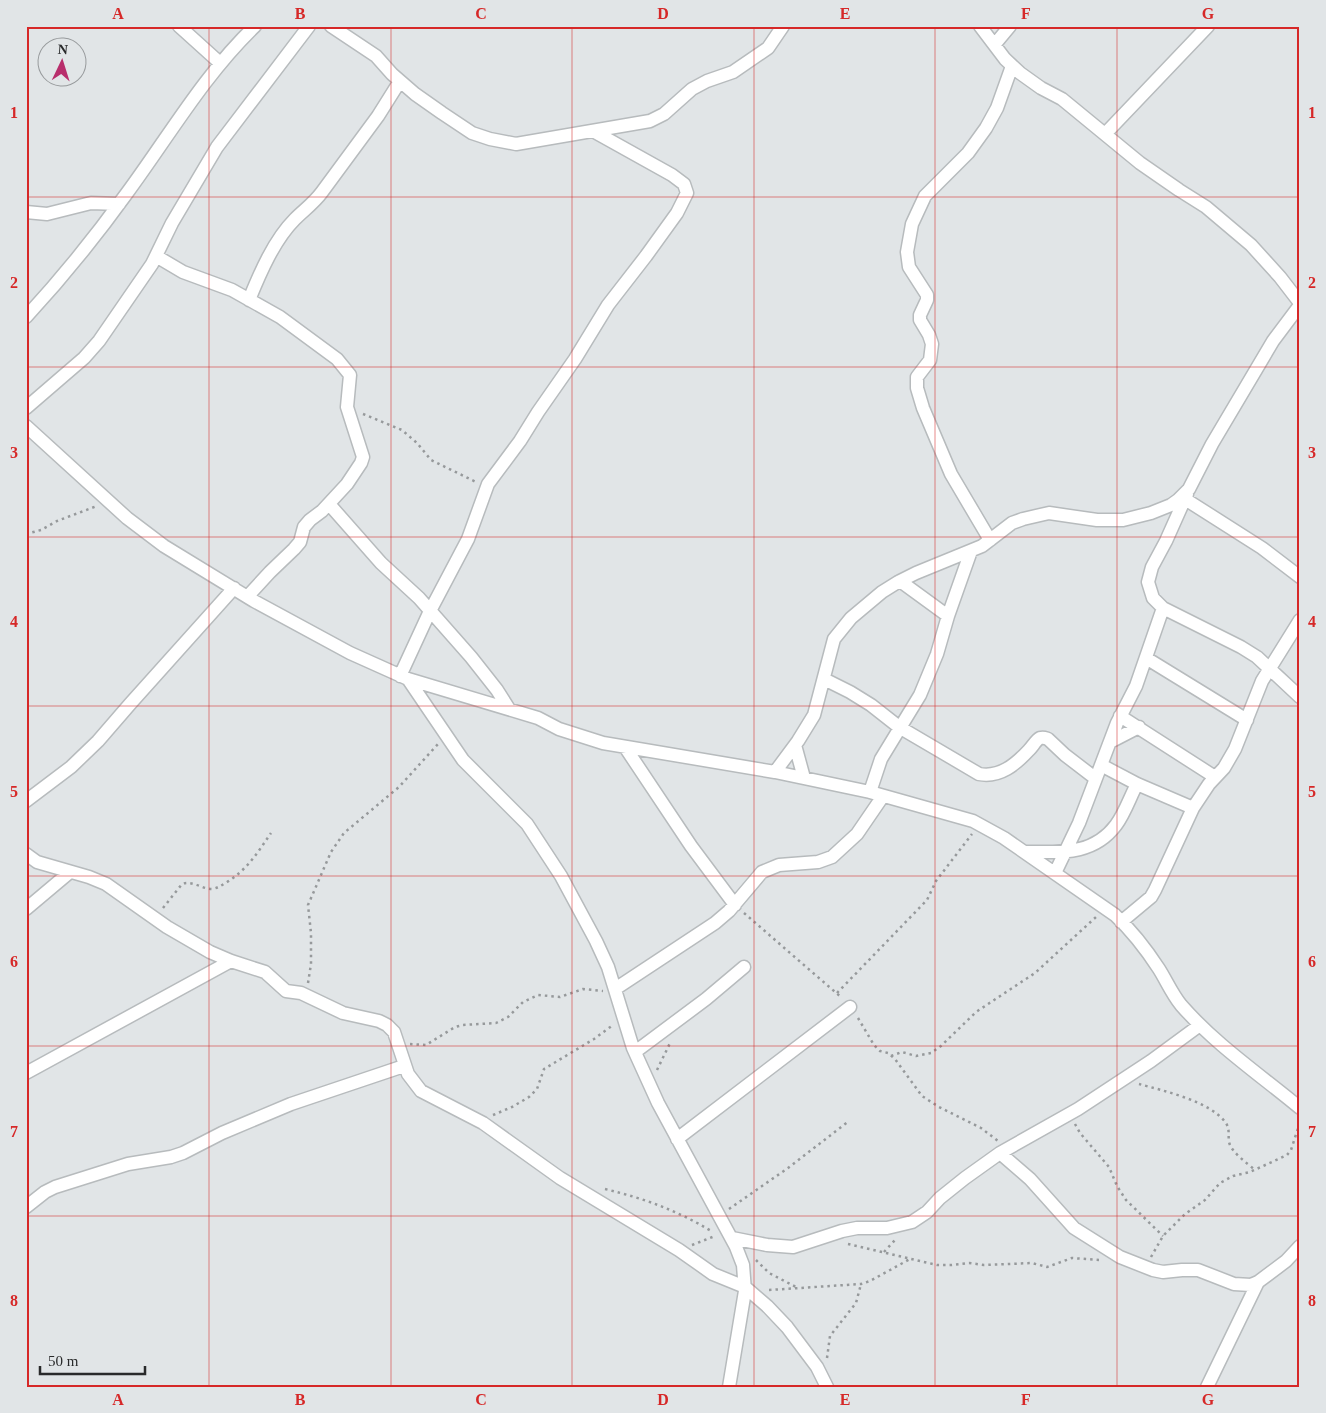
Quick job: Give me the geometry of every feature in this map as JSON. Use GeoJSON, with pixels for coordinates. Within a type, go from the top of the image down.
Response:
{"type":"FeatureCollection","features":[{"type":"Feature","properties":{"kind":"street"},"geometry":{"type":"LineString","coordinates":[[179,26],[220,63]]}},
{"type":"Feature","properties":{"kind":"street"},"geometry":{"type":"LineString","coordinates":[[26,318],[119,204],[220,63],[255,26]]}},
{"type":"Feature","properties":{"kind":"street"},"geometry":{"type":"LineString","coordinates":[[26,408],[84,358],[99,341],[156,256],[172,223],[217,147],[309,26]]}},
{"type":"Feature","properties":{"kind":"street"},"geometry":{"type":"LineString","coordinates":[[331,26],[376,56],[400,81],[472,133],[516,144],[650,121],[664,114],[692,89],[707,81],[733,72],[768,48],[783,26]]}},
{"type":"Feature","properties":{"kind":"street"},"geometry":{"type":"LineString","coordinates":[[980,26],[1012,66],[1033,83],[1062,98],[1140,163],[1206,207],[1251,245],[1300,304],[1263,357],[1212,444],[1152,567],[1148,582],[1153,598],[1163,608],[1257,657],[1300,697]]}},
{"type":"Feature","properties":{"kind":"street"},"geometry":{"type":"LineString","coordinates":[[995,44],[1010,26]]}},
{"type":"Feature","properties":{"kind":"street"},"geometry":{"type":"LineString","coordinates":[[1105,134],[1208,26]]}},
{"type":"Feature","properties":{"kind":"street"},"geometry":{"type":"LineString","coordinates":[[990,540],[951,474],[919,395],[917,377],[930,360],[932,344],[920,320],[927,295],[909,267],[907,252],[912,224],[925,196],[968,153],[986,128],[997,108],[1012,66]]}},
{"type":"Feature","properties":{"kind":"street"},"geometry":{"type":"LineString","coordinates":[[249,300],[261,270],[282,236],[294,220],[313,204],[378,116],[400,81]]}},
{"type":"Feature","properties":{"kind":"street"},"geometry":{"type":"LineString","coordinates":[[404,677],[430,611],[468,539],[486,488],[575,359],[608,305],[677,213],[687,193],[684,184],[672,175],[593,131]]}},
{"type":"Feature","properties":{"kind":"street"},"geometry":{"type":"LineString","coordinates":[[26,212],[47,214],[91,203],[119,204]]}},
{"type":"Feature","properties":{"kind":"street"},"geometry":{"type":"LineString","coordinates":[[156,256],[183,272],[232,290],[280,317],[346,368],[351,379],[347,395],[348,407],[363,457],[361,464],[347,484],[329,504],[304,527],[300,542],[248,596]]}},
{"type":"Feature","properties":{"kind":"street"},"geometry":{"type":"LineString","coordinates":[[28,433],[127,518],[164,546],[234,588],[350,653],[404,677],[538,718],[559,729],[603,743],[804,778],[876,794],[972,821],[1025,852],[1122,922],[1130,929],[1159,969],[1179,1003],[1200,1025],[1222,1046],[1300,1108]]}},
{"type":"Feature","properties":{"kind":"street"},"geometry":{"type":"LineString","coordinates":[[775,772],[795,746],[814,715],[832,646],[840,630],[868,603],[900,581],[971,551],[990,540],[1012,523],[1043,514],[1066,514],[1102,520],[1123,520],[1151,513],[1171,505],[1187,494]]}},
{"type":"Feature","properties":{"kind":"street"},"geometry":{"type":"LineString","coordinates":[[1187,494],[1300,578]]}},
{"type":"Feature","properties":{"kind":"street"},"geometry":{"type":"LineString","coordinates":[[329,504],[381,563],[419,598],[471,657],[498,690],[509,709]]}},
{"type":"Feature","properties":{"kind":"street"},"geometry":{"type":"LineString","coordinates":[[615,989],[715,923],[735,904],[762,872],[779,865],[818,862],[832,857],[857,834],[876,794],[881,759],[920,695],[938,654],[948,616],[971,551]]}},
{"type":"Feature","properties":{"kind":"street"},"geometry":{"type":"LineString","coordinates":[[900,581],[948,616]]}},
{"type":"Feature","properties":{"kind":"street"},"geometry":{"type":"LineString","coordinates":[[26,801],[72,766],[98,741],[234,588]]}},
{"type":"Feature","properties":{"kind":"street"},"geometry":{"type":"LineString","coordinates":[[1055,873],[1079,823],[1120,716],[1136,686],[1163,608]]}},
{"type":"Feature","properties":{"kind":"street"},"geometry":{"type":"LineString","coordinates":[[1122,922],[1151,897],[1193,808],[1236,749],[1255,694],[1300,620]]}},
{"type":"Feature","properties":{"kind":"street"},"geometry":{"type":"LineString","coordinates":[[1146,658],[1247,720]]}},
{"type":"Feature","properties":{"kind":"street"},"geometry":{"type":"LineString","coordinates":[[404,677],[463,760],[527,824],[577,904],[608,967],[635,1052],[677,1139],[732,1238],[743,1265],[748,1289],[729,1387]]}},
{"type":"Feature","properties":{"kind":"street"},"geometry":{"type":"LineString","coordinates":[[824,679],[857,696],[899,727],[979,774],[995,774],[1014,765],[1038,740],[1044,738],[1048,739],[1064,755],[1095,778]]}},
{"type":"Feature","properties":{"kind":"street"},"geometry":{"type":"LineString","coordinates":[[1120,716],[1215,777]]}},
{"type":"Feature","properties":{"kind":"street"},"geometry":{"type":"LineString","coordinates":[[1110,742],[1139,727]]}},
{"type":"Feature","properties":{"kind":"street"},"geometry":{"type":"LineString","coordinates":[[795,746],[804,778]]}},
{"type":"Feature","properties":{"kind":"street"},"geometry":{"type":"LineString","coordinates":[[625,747],[691,846],[735,904]]}},
{"type":"Feature","properties":{"kind":"street"},"geometry":{"type":"LineString","coordinates":[[1101,765],[1137,784],[1193,808]]}},
{"type":"Feature","properties":{"kind":"street"},"geometry":{"type":"LineString","coordinates":[[1025,852],[1082,849],[1103,840],[1117,824],[1137,784]]}},
{"type":"Feature","properties":{"kind":"street"},"geometry":{"type":"LineString","coordinates":[[26,854],[37,862],[89,877],[114,889],[155,919],[210,952],[260,970],[269,975],[286,991],[305,995],[343,1012],[379,1021],[391,1029],[397,1039],[404,1066],[421,1091],[481,1122],[560,1178],[679,1250],[713,1274],[748,1289],[787,1327],[817,1367],[827,1387]]}},
{"type":"Feature","properties":{"kind":"street"},"geometry":{"type":"LineString","coordinates":[[26,909],[70,872]]}},
{"type":"Feature","properties":{"kind":"street"},"geometry":{"type":"LineString","coordinates":[[26,1073],[231,961]]}},
{"type":"Feature","properties":{"kind":"street"},"geometry":{"type":"LineString","coordinates":[[635,1052],[706,999],[744,967]]}},
{"type":"Feature","properties":{"kind":"street"},"geometry":{"type":"LineString","coordinates":[[677,1139],[850,1007]]}},
{"type":"Feature","properties":{"kind":"street"},"geometry":{"type":"LineString","coordinates":[[732,1238],[793,1248],[849,1230],[887,1228],[912,1222],[927,1212],[940,1198],[965,1178],[1004,1150],[1069,1114],[1200,1025]]}},
{"type":"Feature","properties":{"kind":"street"},"geometry":{"type":"LineString","coordinates":[[26,1207],[45,1192],[56,1187],[128,1164],[177,1155],[222,1133],[291,1104],[404,1066]]}},
{"type":"Feature","properties":{"kind":"street"},"geometry":{"type":"LineString","coordinates":[[1004,1150],[1068,1222],[1120,1257],[1145,1267],[1163,1272],[1198,1270],[1243,1286],[1251,1285],[1286,1261],[1300,1246]]}},
{"type":"Feature","properties":{"kind":"street"},"geometry":{"type":"LineString","coordinates":[[1207,1387],[1258,1282]]}},
{"type":"Feature","properties":{"kind":"path"},"geometry":{"type":"LineString","coordinates":[[348,407],[402,430],[418,443],[431,460],[486,488]]}},
{"type":"Feature","properties":{"kind":"path"},"geometry":{"type":"LineString","coordinates":[[26,534],[41,530],[57,521],[108,500]]}},
{"type":"Feature","properties":{"kind":"path"},"geometry":{"type":"LineString","coordinates":[[305,995],[311,964],[308,905],[331,852],[344,833],[399,787],[446,735]]}},
{"type":"Feature","properties":{"kind":"path"},"geometry":{"type":"LineString","coordinates":[[837,994],[927,900],[936,881],[978,825]]}},
{"type":"Feature","properties":{"kind":"path"},"geometry":{"type":"LineString","coordinates":[[155,919],[176,889],[182,884],[186,883],[212,889],[238,875],[251,862],[271,833]]}},
{"type":"Feature","properties":{"kind":"path"},"geometry":{"type":"LineString","coordinates":[[735,904],[850,1007],[874,1045],[891,1056],[922,1096],[939,1108],[980,1128],[1004,1150]]}},
{"type":"Feature","properties":{"kind":"path"},"geometry":{"type":"LineString","coordinates":[[891,1056],[902,1052],[916,1056],[925,1055],[941,1046],[976,1012],[1035,973],[1105,908]]}},
{"type":"Feature","properties":{"kind":"path"},"geometry":{"type":"LineString","coordinates":[[397,1039],[412,1044],[426,1045],[455,1027],[503,1020],[523,1002],[538,995],[560,997],[569,996],[583,990],[605,992],[615,989]]}},
{"type":"Feature","properties":{"kind":"path"},"geometry":{"type":"LineString","coordinates":[[481,1122],[529,1097],[537,1089],[544,1069],[594,1039],[623,1016]]}},
{"type":"Feature","properties":{"kind":"path"},"geometry":{"type":"LineString","coordinates":[[650,1085],[672,1040]]}},
{"type":"Feature","properties":{"kind":"path"},"geometry":{"type":"LineString","coordinates":[[1123,1079],[1189,1099],[1219,1116],[1227,1125],[1229,1143],[1255,1170]]}},
{"type":"Feature","properties":{"kind":"path"},"geometry":{"type":"LineString","coordinates":[[1069,1114],[1080,1133],[1109,1167],[1117,1186],[1126,1200],[1163,1236]]}},
{"type":"Feature","properties":{"kind":"path"},"geometry":{"type":"LineString","coordinates":[[720,1216],[788,1168],[849,1121]]}},
{"type":"Feature","properties":{"kind":"path"},"geometry":{"type":"LineString","coordinates":[[1145,1267],[1163,1236],[1185,1214],[1205,1200],[1220,1183],[1233,1176],[1255,1170],[1287,1156],[1291,1150],[1300,1122]]}},
{"type":"Feature","properties":{"kind":"path"},"geometry":{"type":"LineString","coordinates":[[599,1187],[659,1204],[687,1216],[718,1235],[679,1250]]}},
{"type":"Feature","properties":{"kind":"path"},"geometry":{"type":"LineString","coordinates":[[824,1238],[937,1265],[950,1266],[1032,1262],[1048,1267],[1072,1258],[1096,1260],[1120,1257]]}},
{"type":"Feature","properties":{"kind":"path"},"geometry":{"type":"LineString","coordinates":[[738,1252],[753,1258],[765,1271],[777,1279],[798,1288]]}},
{"type":"Feature","properties":{"kind":"path"},"geometry":{"type":"LineString","coordinates":[[748,1289],[861,1284],[911,1259]]}},
{"type":"Feature","properties":{"kind":"path"},"geometry":{"type":"LineString","coordinates":[[827,1361],[830,1336],[856,1303],[861,1284]]}}]}
